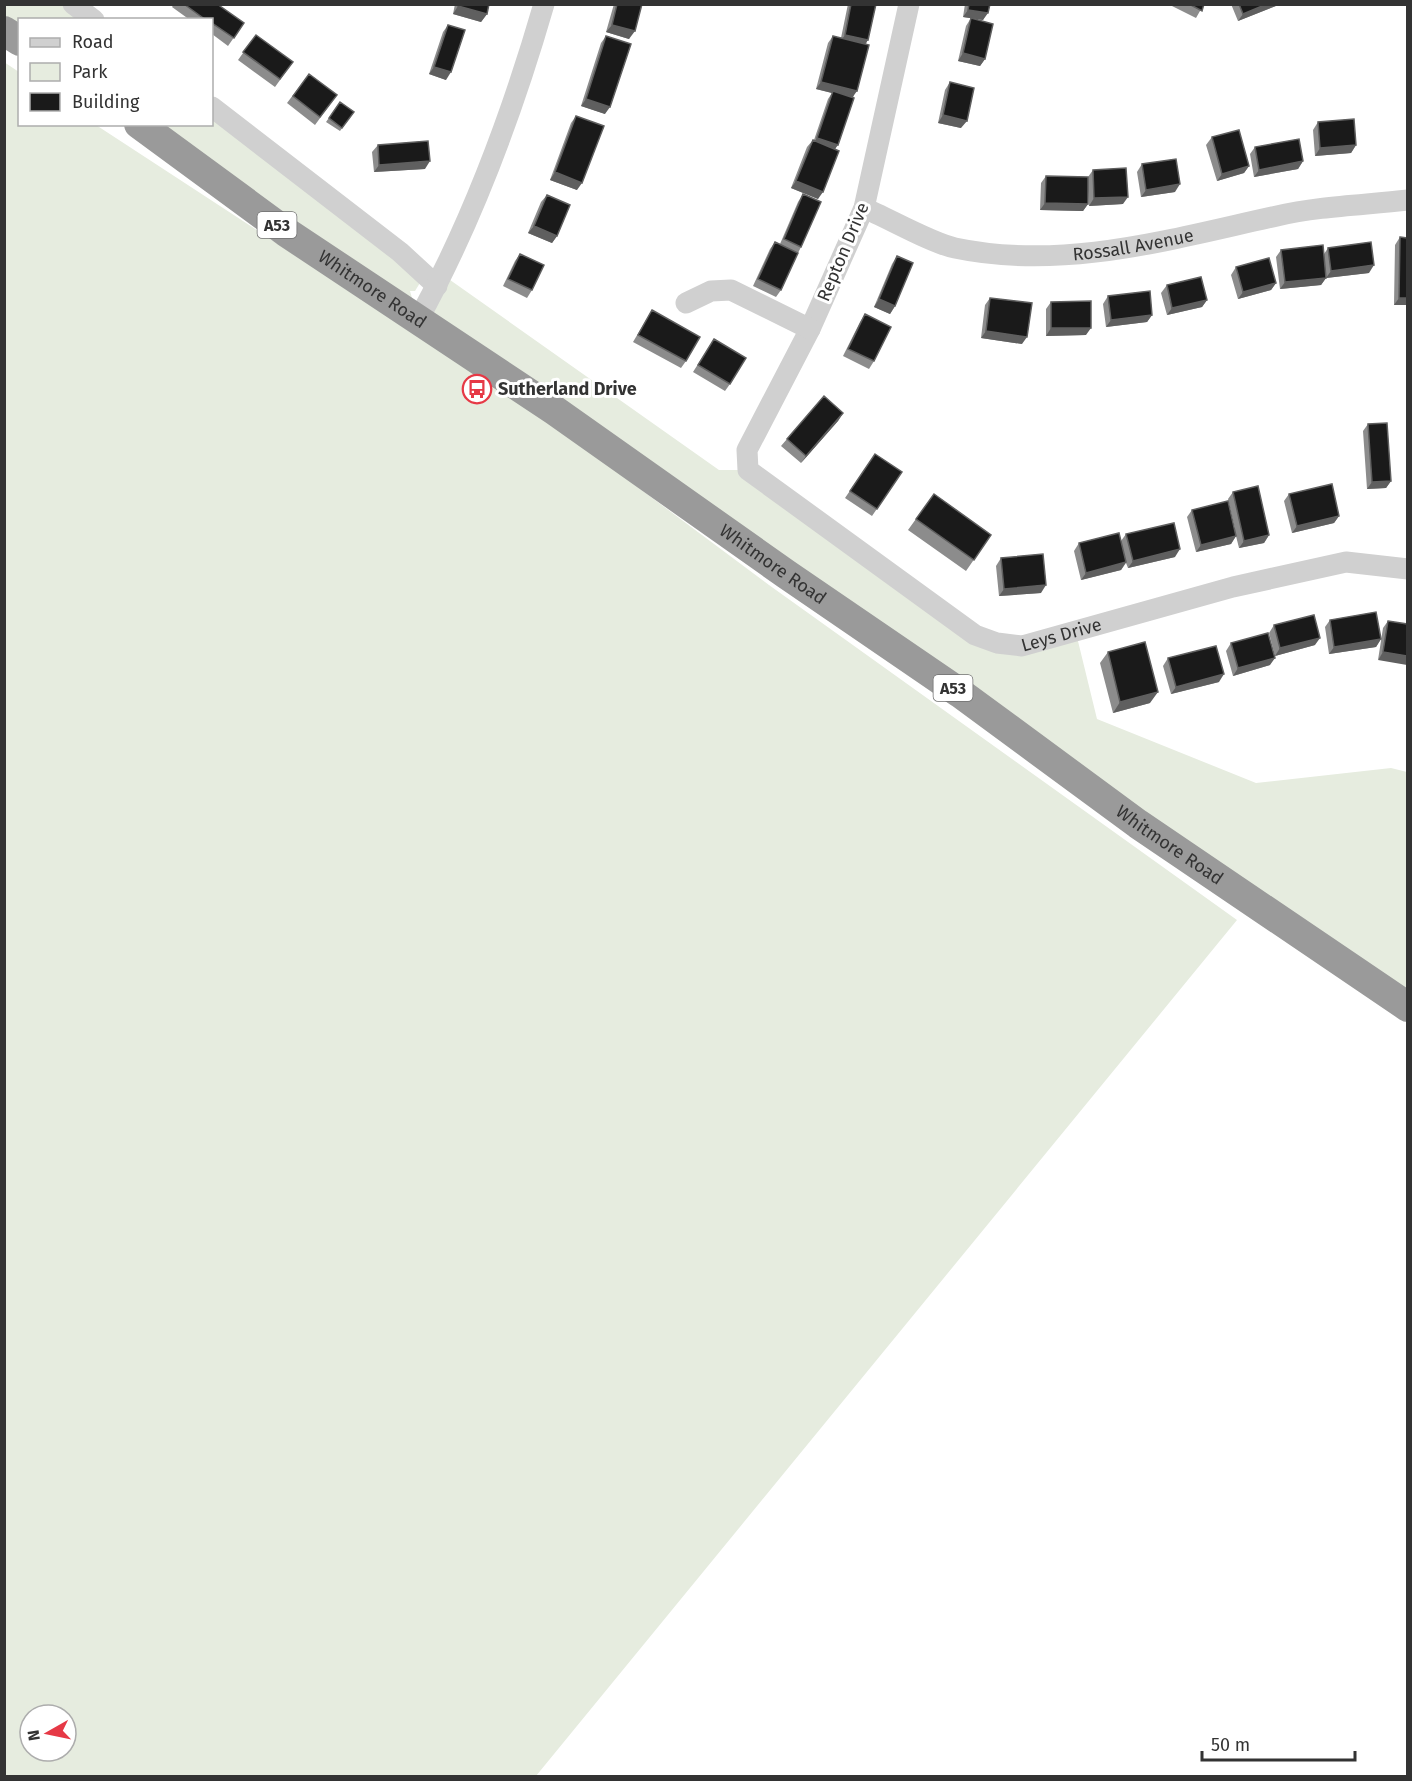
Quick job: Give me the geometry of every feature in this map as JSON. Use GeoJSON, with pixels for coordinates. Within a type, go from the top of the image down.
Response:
{"type":"FeatureCollection","features":[{"type":"Feature","properties":{"kind":"highway"},"geometry":{"type":"LineString","coordinates":[[4,31],[18,40]]}},
{"type":"Feature","properties":{"kind":"highway","name":"Whitmore Road"},"geometry":{"type":"LineString","coordinates":[[142,126],[286,232],[681,498],[786,574],[960,693],[1138,824],[1407,1007]]}},
{"type":"Feature","properties":{"kind":"street"},"geometry":{"type":"LineString","coordinates":[[73,4],[91,18]]}},
{"type":"Feature","properties":{"kind":"street"},"geometry":{"type":"LineString","coordinates":[[418,320],[437,286],[521,84],[544,4]]}},
{"type":"Feature","properties":{"kind":"street","name":"Repton Drive"},"geometry":{"type":"LineString","coordinates":[[747,450],[810,329],[864,208],[909,4]]}},
{"type":"Feature","properties":{"kind":"street"},"geometry":{"type":"LineString","coordinates":[[213,108],[400,252],[437,286]]}},
{"type":"Feature","properties":{"kind":"street","name":"Rossall Avenue"},"geometry":{"type":"LineString","coordinates":[[864,208],[953,248],[1026,255],[1057,255],[1098,254],[1213,232],[1279,215],[1407,200]]}},
{"type":"Feature","properties":{"kind":"street"},"geometry":{"type":"LineString","coordinates":[[686,303],[711,291],[731,290],[810,329]]}},
{"type":"Feature","properties":{"kind":"street","name":"Leys Drive"},"geometry":{"type":"LineString","coordinates":[[747,450],[748,470],[975,635],[997,643],[1022,646],[1233,587],[1346,562],[1407,569]]}},
{"type":"Feature","properties":{"kind":"green space"},"geometry":{"type":"Polygon","coordinates":[[[4,5],[72,5],[91,18],[18,18],[18,40],[5,31],[4,5]]]}},
{"type":"Feature","properties":{"kind":"green space"},"geometry":{"type":"Polygon","coordinates":[[[4,62],[18,71],[18,126],[98,126],[549,421],[769,585],[1237,920],[536,1776],[5,1776],[4,62]]]}},
{"type":"Feature","properties":{"kind":"green space"},"geometry":{"type":"Polygon","coordinates":[[[213,108],[400,252],[403,263],[423,278],[415,291],[410,291],[418,319],[443,275],[719,470],[748,470],[975,635],[1003,643],[1026,644],[1076,633],[1097,719],[1256,783],[1391,768],[1407,772],[1407,1007],[1138,824],[960,693],[767,562],[676,494],[304,243],[140,126],[213,126],[213,108]]]}},
{"type":"Feature","properties":{"kind":"building"},"geometry":{"type":"Polygon","coordinates":[[[184,4],[217,4],[244,23],[234,38],[213,24],[213,18],[203,18],[184,4]]]}},
{"type":"Feature","properties":{"kind":"building"},"geometry":{"type":"Polygon","coordinates":[[[458,4],[489,4],[487,14],[458,6],[458,4]]]}},
{"type":"Feature","properties":{"kind":"building"},"geometry":{"type":"Polygon","coordinates":[[[617,4],[642,4],[635,31],[612,25],[617,4]]]}},
{"type":"Feature","properties":{"kind":"building"},"geometry":{"type":"Polygon","coordinates":[[[851,4],[876,4],[868,40],[845,35],[851,4]]]}},
{"type":"Feature","properties":{"kind":"building"},"geometry":{"type":"Polygon","coordinates":[[[969,4],[990,4],[988,13],[968,10],[969,4]]]}},
{"type":"Feature","properties":{"kind":"building"},"geometry":{"type":"Polygon","coordinates":[[[1189,4],[1204,4],[1202,11],[1189,4]]]}},
{"type":"Feature","properties":{"kind":"building"},"geometry":{"type":"Polygon","coordinates":[[[1239,4],[1267,4],[1243,14],[1239,4]]]}},
{"type":"Feature","properties":{"kind":"building"},"geometry":{"type":"Polygon","coordinates":[[[971,18],[993,24],[985,59],[963,53],[971,18]]]}},
{"type":"Feature","properties":{"kind":"building"},"geometry":{"type":"Polygon","coordinates":[[[448,25],[465,30],[451,72],[434,67],[448,25]]]}},
{"type":"Feature","properties":{"kind":"building"},"geometry":{"type":"Polygon","coordinates":[[[256,35],[293,62],[280,79],[243,52],[256,35]]]}},
{"type":"Feature","properties":{"kind":"building"},"geometry":{"type":"Polygon","coordinates":[[[606,36],[631,44],[610,107],[586,99],[606,36]]]}},
{"type":"Feature","properties":{"kind":"building"},"geometry":{"type":"Polygon","coordinates":[[[833,36],[869,45],[857,91],[821,82],[833,36]]]}},
{"type":"Feature","properties":{"kind":"building"},"geometry":{"type":"Polygon","coordinates":[[[309,74],[337,95],[320,117],[293,96],[309,74]]]}},
{"type":"Feature","properties":{"kind":"building"},"geometry":{"type":"Polygon","coordinates":[[[950,82],[974,88],[967,121],[943,115],[950,82]]]}},
{"type":"Feature","properties":{"kind":"building"},"geometry":{"type":"Polygon","coordinates":[[[833,91],[854,98],[838,145],[817,138],[833,91]]]}},
{"type":"Feature","properties":{"kind":"building"},"geometry":{"type":"Polygon","coordinates":[[[340,102],[354,112],[342,128],[329,118],[340,102]]]}},
{"type":"Feature","properties":{"kind":"building"},"geometry":{"type":"Polygon","coordinates":[[[576,116],[604,126],[582,183],[555,172],[576,116]]]}},
{"type":"Feature","properties":{"kind":"building"},"geometry":{"type":"Polygon","coordinates":[[[1354,119],[1356,145],[1320,148],[1318,122],[1354,119]]]}},
{"type":"Feature","properties":{"kind":"building"},"geometry":{"type":"Polygon","coordinates":[[[1239,130],[1249,166],[1222,174],[1212,137],[1239,130]]]}},
{"type":"Feature","properties":{"kind":"building"},"geometry":{"type":"Polygon","coordinates":[[[1299,139],[1303,161],[1259,170],[1255,147],[1299,139]]]}},
{"type":"Feature","properties":{"kind":"building"},"geometry":{"type":"Polygon","coordinates":[[[813,140],[839,151],[823,192],[796,181],[813,140]]]}},
{"type":"Feature","properties":{"kind":"building"},"geometry":{"type":"Polygon","coordinates":[[[428,141],[430,161],[379,165],[378,145],[428,141]]]}},
{"type":"Feature","properties":{"kind":"building"},"geometry":{"type":"Polygon","coordinates":[[[1176,159],[1180,184],[1146,190],[1142,164],[1176,159]]]}},
{"type":"Feature","properties":{"kind":"building"},"geometry":{"type":"Polygon","coordinates":[[[1126,168],[1128,197],[1094,198],[1093,170],[1126,168]]]}},
{"type":"Feature","properties":{"kind":"building"},"geometry":{"type":"Polygon","coordinates":[[[1046,176],[1088,177],[1088,204],[1045,203],[1046,176]]]}},
{"type":"Feature","properties":{"kind":"building"},"geometry":{"type":"Polygon","coordinates":[[[803,194],[821,202],[801,247],[784,239],[803,194]]]}},
{"type":"Feature","properties":{"kind":"building"},"geometry":{"type":"Polygon","coordinates":[[[547,195],[570,205],[557,236],[534,226],[547,195]]]}},
{"type":"Feature","properties":{"kind":"building"},"geometry":{"type":"Polygon","coordinates":[[[1400,237],[1407,238],[1407,298],[1399,298],[1400,237]]]}},
{"type":"Feature","properties":{"kind":"building"},"geometry":{"type":"Polygon","coordinates":[[[775,242],[798,253],[781,290],[758,279],[775,242]]]}},
{"type":"Feature","properties":{"kind":"building"},"geometry":{"type":"Polygon","coordinates":[[[1371,242],[1374,265],[1331,271],[1328,248],[1371,242]]]}},
{"type":"Feature","properties":{"kind":"building"},"geometry":{"type":"Polygon","coordinates":[[[1323,245],[1326,278],[1285,282],[1281,250],[1323,245]]]}},
{"type":"Feature","properties":{"kind":"building"},"geometry":{"type":"Polygon","coordinates":[[[520,254],[544,265],[532,290],[508,279],[520,254]]]}},
{"type":"Feature","properties":{"kind":"building"},"geometry":{"type":"Polygon","coordinates":[[[897,256],[913,263],[895,306],[879,299],[897,256]]]}},
{"type":"Feature","properties":{"kind":"building"},"geometry":{"type":"Polygon","coordinates":[[[1269,258],[1276,283],[1243,292],[1236,267],[1269,258]]]}},
{"type":"Feature","properties":{"kind":"building"},"geometry":{"type":"Polygon","coordinates":[[[1201,277],[1207,300],[1172,308],[1167,285],[1201,277]]]}},
{"type":"Feature","properties":{"kind":"building"},"geometry":{"type":"Polygon","coordinates":[[[1150,291],[1152,315],[1111,320],[1108,296],[1150,291]]]}},
{"type":"Feature","properties":{"kind":"building"},"geometry":{"type":"Polygon","coordinates":[[[990,298],[1032,303],[1027,337],[986,331],[990,298]]]}},
{"type":"Feature","properties":{"kind":"building"},"geometry":{"type":"Polygon","coordinates":[[[1091,301],[1091,328],[1051,328],[1051,302],[1091,301]]]}},
{"type":"Feature","properties":{"kind":"building"},"geometry":{"type":"Polygon","coordinates":[[[652,310],[700,337],[686,361],[638,335],[652,310]]]}},
{"type":"Feature","properties":{"kind":"building"},"geometry":{"type":"Polygon","coordinates":[[[865,314],[891,327],[874,361],[848,349],[865,314]]]}},
{"type":"Feature","properties":{"kind":"building"},"geometry":{"type":"Polygon","coordinates":[[[714,339],[746,358],[730,384],[698,365],[714,339]]]}},
{"type":"Feature","properties":{"kind":"building"},"geometry":{"type":"Polygon","coordinates":[[[824,396],[843,413],[806,456],[787,439],[824,396]]]}},
{"type":"Feature","properties":{"kind":"building"},"geometry":{"type":"Polygon","coordinates":[[[1387,423],[1391,481],[1372,482],[1368,424],[1387,423]]]}},
{"type":"Feature","properties":{"kind":"building"},"geometry":{"type":"Polygon","coordinates":[[[875,454],[902,472],[877,509],[850,491],[875,454]]]}},
{"type":"Feature","properties":{"kind":"building"},"geometry":{"type":"Polygon","coordinates":[[[1332,484],[1339,516],[1297,526],[1289,494],[1332,484]]]}},
{"type":"Feature","properties":{"kind":"building"},"geometry":{"type":"Polygon","coordinates":[[[1258,486],[1269,535],[1244,541],[1233,492],[1258,486]]]}},
{"type":"Feature","properties":{"kind":"building"},"geometry":{"type":"Polygon","coordinates":[[[934,494],[991,535],[974,560],[916,519],[934,494]]]}},
{"type":"Feature","properties":{"kind":"building"},"geometry":{"type":"Polygon","coordinates":[[[1228,501],[1236,536],[1201,545],[1192,510],[1228,501]]]}},
{"type":"Feature","properties":{"kind":"building"},"geometry":{"type":"Polygon","coordinates":[[[1174,523],[1180,549],[1133,561],[1126,534],[1174,523]]]}},
{"type":"Feature","properties":{"kind":"building"},"geometry":{"type":"Polygon","coordinates":[[[1119,533],[1126,562],[1086,573],[1079,543],[1119,533]]]}},
{"type":"Feature","properties":{"kind":"building"},"geometry":{"type":"Polygon","coordinates":[[[1043,554],[1046,585],[1004,589],[1001,558],[1043,554]]]}},
{"type":"Feature","properties":{"kind":"building"},"geometry":{"type":"Polygon","coordinates":[[[1376,612],[1381,639],[1334,647],[1330,620],[1376,612]]]}},
{"type":"Feature","properties":{"kind":"building"},"geometry":{"type":"Polygon","coordinates":[[[1314,615],[1320,638],[1280,648],[1274,625],[1314,615]]]}},
{"type":"Feature","properties":{"kind":"building"},"geometry":{"type":"Polygon","coordinates":[[[1388,621],[1407,624],[1407,656],[1383,652],[1388,621]]]}},
{"type":"Feature","properties":{"kind":"building"},"geometry":{"type":"Polygon","coordinates":[[[1268,633],[1275,658],[1238,668],[1231,643],[1268,633]]]}},
{"type":"Feature","properties":{"kind":"building"},"geometry":{"type":"Polygon","coordinates":[[[1145,642],[1158,692],[1120,702],[1108,652],[1145,642]]]}},
{"type":"Feature","properties":{"kind":"building"},"geometry":{"type":"Polygon","coordinates":[[[1216,646],[1224,674],[1176,687],[1168,658],[1216,646]]]}},
{"type":"Feature","properties":{"kind":"place","name":"Sutherland Drive"},"geometry":{"type":"Point","coordinates":[477,389]}}]}
